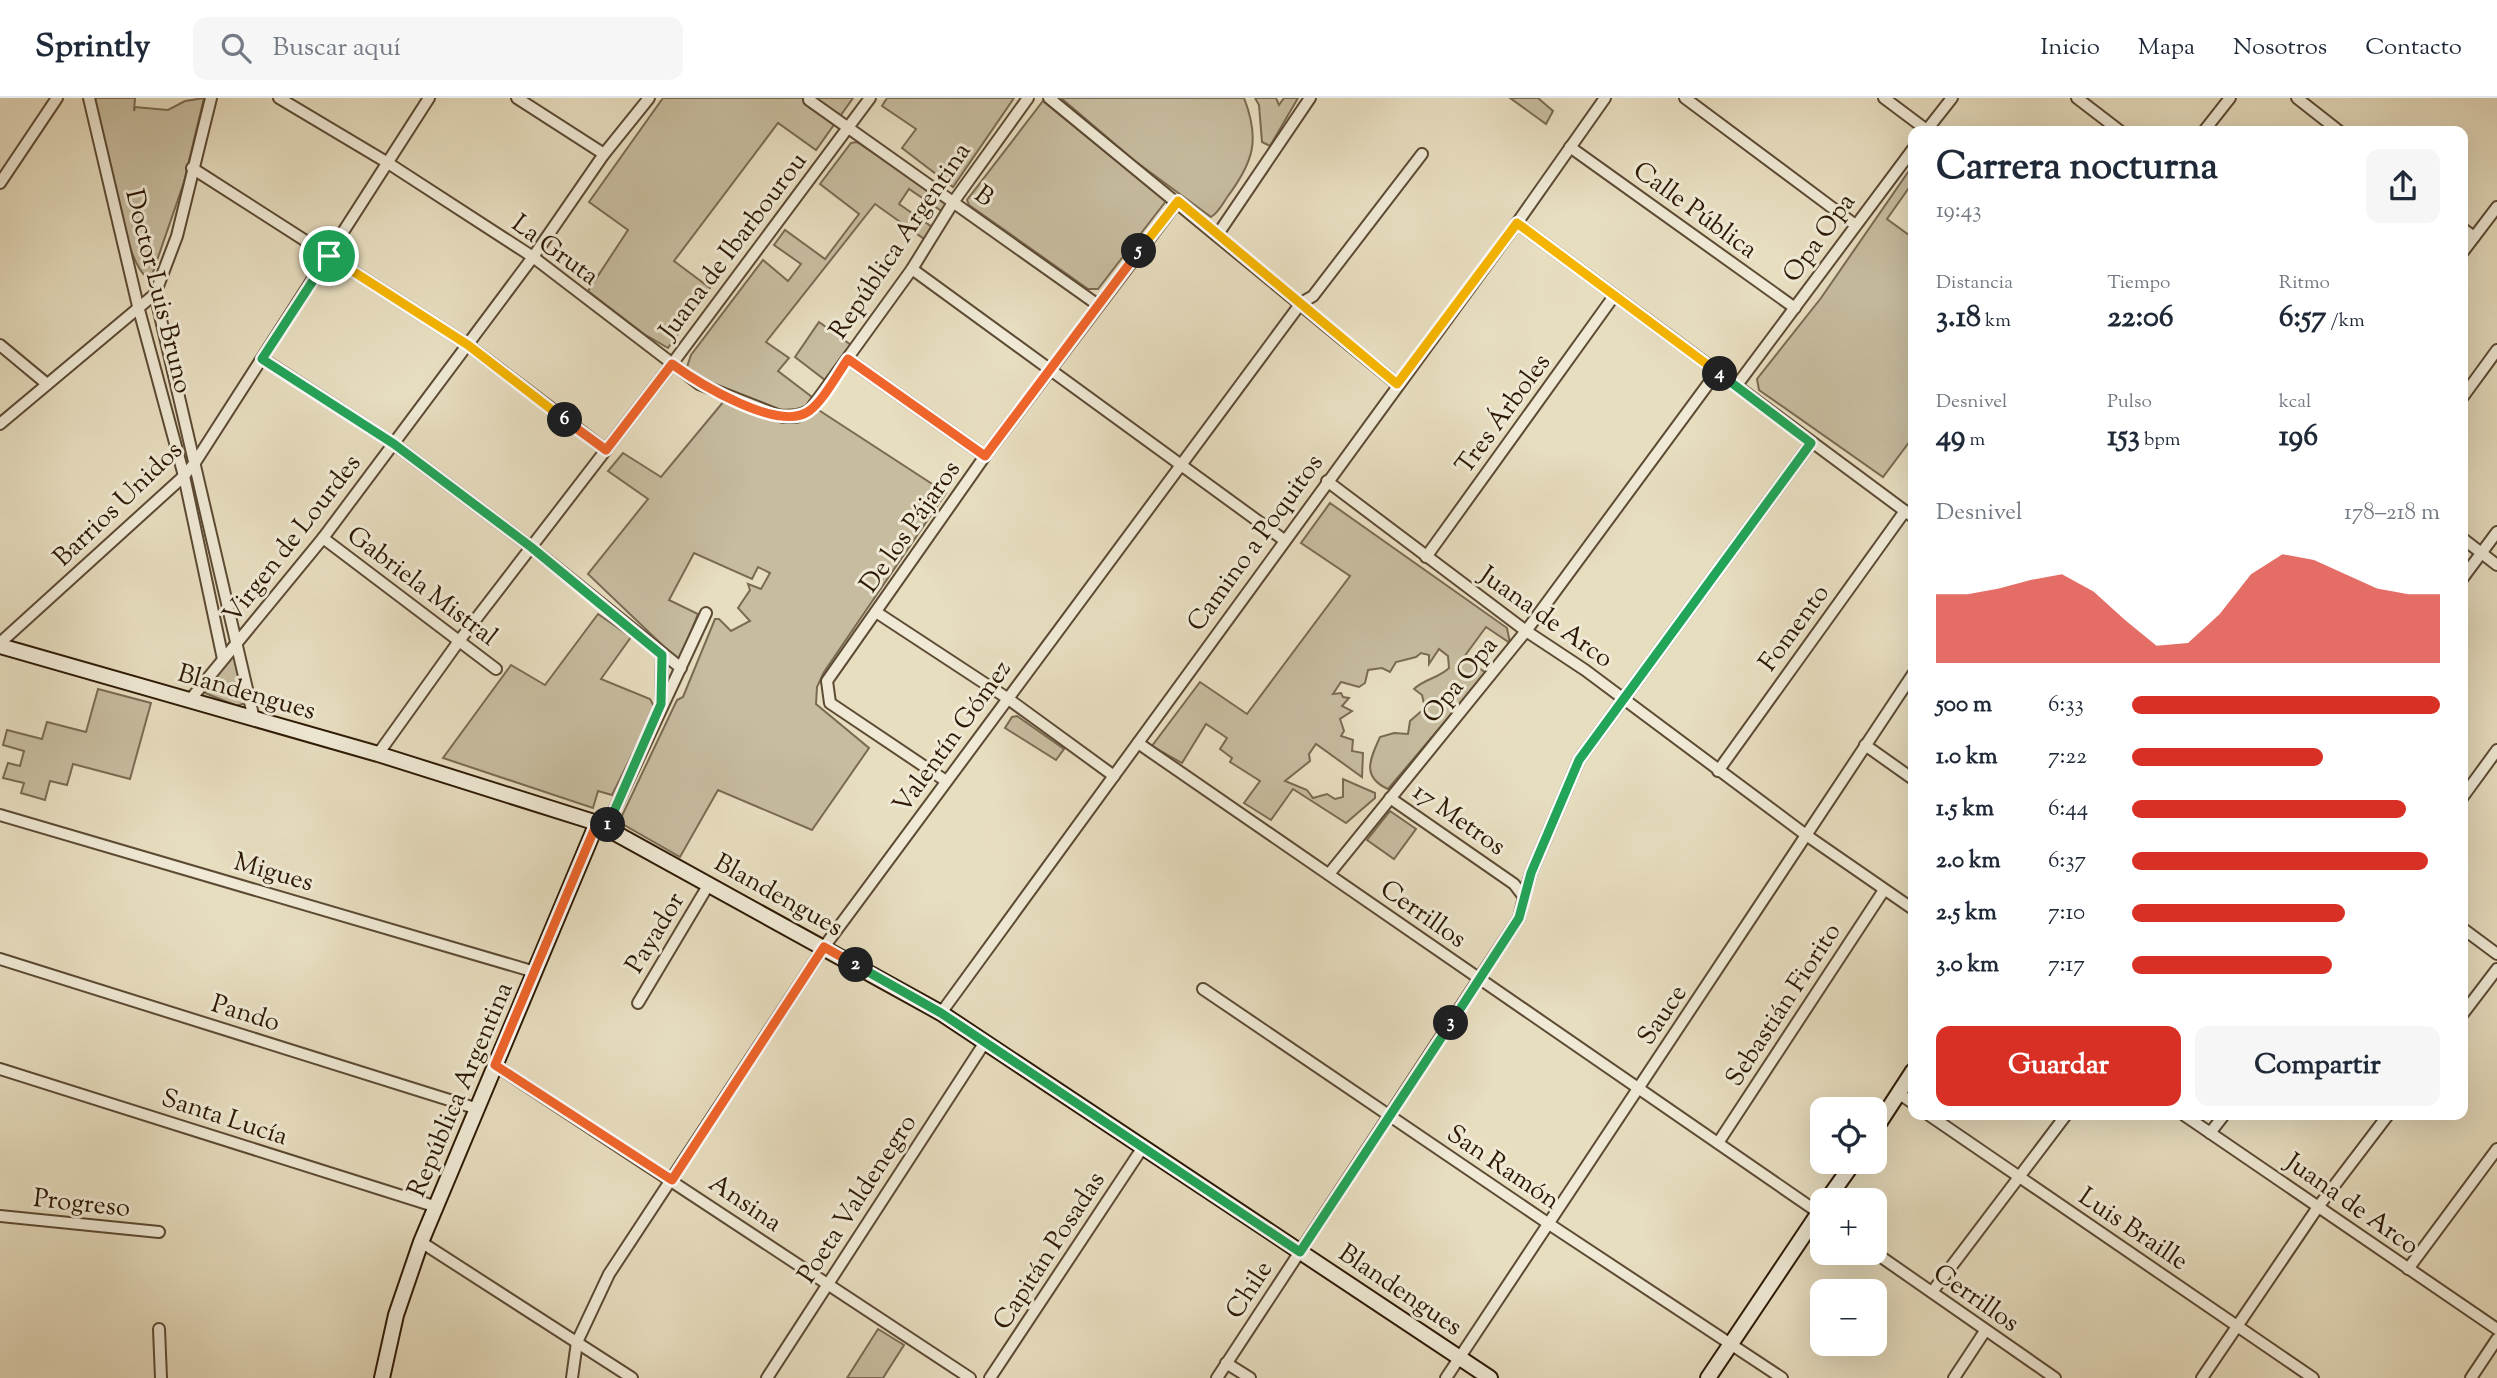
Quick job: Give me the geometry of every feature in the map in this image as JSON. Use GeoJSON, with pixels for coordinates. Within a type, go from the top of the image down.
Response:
{"type":"FeatureCollection","features":[{"type":"Feature","properties":{"kind":"street"},"geometry":{"type":"LineString","coordinates":[[0,183],[57,98]]}},
{"type":"Feature","properties":{"kind":"street","name":"Doctor Luis Bruno"},"geometry":{"type":"LineString","coordinates":[[89,98],[138,306],[184,476],[223,659]]}},
{"type":"Feature","properties":{"kind":"street"},"geometry":{"type":"LineString","coordinates":[[0,424],[155,294],[177,236],[211,98]]}},
{"type":"Feature","properties":{"kind":"street","name":"La Gruta"},"geometry":{"type":"LineString","coordinates":[[279,98],[388,163],[534,257],[699,384],[783,417],[796,417],[810,410]]}},
{"type":"Feature","properties":{"kind":"street","name":"Barrios Unidos"},"geometry":{"type":"LineString","coordinates":[[0,645],[197,461],[429,98]]}},
{"type":"Feature","properties":{"kind":"street"},"geometry":{"type":"LineString","coordinates":[[517,98],[604,154]]}},
{"type":"Feature","properties":{"kind":"street","name":"Virgen de Lourdes"},"geometry":{"type":"LineString","coordinates":[[190,700],[323,538],[534,257],[604,154],[649,98]]}},
{"type":"Feature","properties":{"kind":"street","name":"Juana de Ibarbourou"},"geometry":{"type":"LineString","coordinates":[[378,754],[459,641],[672,364],[870,98]]}},
{"type":"Feature","properties":{"kind":"street","name":"República Argentina"},"geometry":{"type":"LineString","coordinates":[[810,410],[912,270],[954,201],[1028,98]]}},
{"type":"Feature","properties":{"kind":"street"},"geometry":{"type":"LineString","coordinates":[[1049,98],[1178,201],[1397,384]]}},
{"type":"Feature","properties":{"kind":"street"},"geometry":{"type":"LineString","coordinates":[[1218,234],[1310,98]]}},
{"type":"Feature","properties":{"kind":"street","name":"Camino a Poquitos"},"geometry":{"type":"LineString","coordinates":[[941,1013],[1397,384],[1517,223],[1605,98]]}},
{"type":"Feature","properties":{"kind":"street"},"geometry":{"type":"LineString","coordinates":[[1685,98],[1854,224]]}},
{"type":"Feature","properties":{"kind":"street"},"geometry":{"type":"LineString","coordinates":[[1884,98],[1920,126]]}},
{"type":"Feature","properties":{"kind":"street"},"geometry":{"type":"LineString","coordinates":[[1931,126],[1952,98]]}},
{"type":"Feature","properties":{"kind":"street"},"geometry":{"type":"LineString","coordinates":[[2077,98],[2113,126]]}},
{"type":"Feature","properties":{"kind":"street"},"geometry":{"type":"LineString","coordinates":[[2208,126],[2230,98]]}},
{"type":"Feature","properties":{"kind":"street"},"geometry":{"type":"LineString","coordinates":[[2297,98],[2333,126]]}},
{"type":"Feature","properties":{"kind":"street","name":"B"},"geometry":{"type":"LineString","coordinates":[[809,100],[1098,304]]}},
{"type":"Feature","properties":{"kind":"street","name":"Calle Pública"},"geometry":{"type":"LineString","coordinates":[[1570,146],[1795,309]]}},
{"type":"Feature","properties":{"kind":"street","name":"Valentín Gómez"},"geometry":{"type":"LineString","coordinates":[[572,1378],[577,1342],[609,1274],[824,947],[1301,303],[1313,296],[1422,154]]}},
{"type":"Feature","properties":{"kind":"street","name":"Opa Opa"},"geometry":{"type":"LineString","coordinates":[[1737,385],[1795,309],[1854,224],[1908,155]]}},
{"type":"Feature","properties":{"kind":"street"},"geometry":{"type":"LineString","coordinates":[[192,168],[468,345],[606,450]]}},
{"type":"Feature","properties":{"kind":"street","name":"De los Pájaros"},"geometry":{"type":"LineString","coordinates":[[946,781],[830,703],[827,695],[830,674],[985,456],[1178,201]]}},
{"type":"Feature","properties":{"kind":"street"},"geometry":{"type":"LineString","coordinates":[[2468,245],[2497,207]]}},
{"type":"Feature","properties":{"kind":"street"},"geometry":{"type":"LineString","coordinates":[[1517,223],[1908,513]]}},
{"type":"Feature","properties":{"kind":"street"},"geometry":{"type":"LineString","coordinates":[[2468,232],[2474,237]]}},
{"type":"Feature","properties":{"kind":"street"},"geometry":{"type":"LineString","coordinates":[[912,270],[1284,540]]}},
{"type":"Feature","properties":{"kind":"street","name":"Doctor Luis Bruno"},"geometry":{"type":"LineString","coordinates":[[155,294],[197,461],[254,719]]}},
{"type":"Feature","properties":{"kind":"street","name":"Tres Árboles"},"geometry":{"type":"LineString","coordinates":[[1426,557],[1614,296]]}},
{"type":"Feature","properties":{"kind":"street"},"geometry":{"type":"LineString","coordinates":[[0,345],[47,384]]}},
{"type":"Feature","properties":{"kind":"street"},"geometry":{"type":"LineString","coordinates":[[2468,390],[2497,350]]}},
{"type":"Feature","properties":{"kind":"street"},"geometry":{"type":"LineString","coordinates":[[262,359],[394,444],[531,547],[681,668]]}},
{"type":"Feature","properties":{"kind":"street"},"geometry":{"type":"LineString","coordinates":[[848,359],[985,456]]}},
{"type":"Feature","properties":{"kind":"street","name":"Opa Opa"},"geometry":{"type":"LineString","coordinates":[[1329,874],[1526,631],[1717,372]]}},
{"type":"Feature","properties":{"kind":"street"},"geometry":{"type":"LineString","coordinates":[[1479,980],[1519,918],[1531,873],[1579,760],[1811,443]]}},
{"type":"Feature","properties":{"kind":"street","name":"Juana de Arco"},"geometry":{"type":"LineString","coordinates":[[1327,481],[1526,631],[1625,700],[1806,835],[1908,906]]}},
{"type":"Feature","properties":{"kind":"street","name":"Fomento"},"geometry":{"type":"LineString","coordinates":[[1718,771],[1908,515]]}},
{"type":"Feature","properties":{"kind":"street"},"geometry":{"type":"LineString","coordinates":[[2468,571],[2497,532]]}},
{"type":"Feature","properties":{"kind":"street","name":"Gabriela Mistral"},"geometry":{"type":"LineString","coordinates":[[323,538],[496,669]]}},
{"type":"Feature","properties":{"kind":"street"},"geometry":{"type":"LineString","coordinates":[[2468,542],[2497,565]]}},
{"type":"Feature","properties":{"kind":"street"},"geometry":{"type":"LineString","coordinates":[[876,612],[1007,698],[1114,776]]}},
{"type":"Feature","properties":{"kind":"street","name":"República Argentina"},"geometry":{"type":"LineString","coordinates":[[382,1378],[396,1315],[421,1242],[495,1065],[602,825],[681,668],[697,626],[706,613]]}},
{"type":"Feature","properties":{"kind":"street","name":"Blandengues"},"geometry":{"type":"LineString","coordinates":[[0,645],[378,754],[602,825],[941,1013],[1490,1378]]}},
{"type":"Feature","properties":{"kind":"street"},"geometry":{"type":"LineString","coordinates":[[661,704],[662,655]]}},
{"type":"Feature","properties":{"kind":"street","name":"Sauce"},"geometry":{"type":"LineString","coordinates":[[1446,1378],[1908,682]]}},
{"type":"Feature","properties":{"kind":"street","name":"Cerrillos"},"geometry":{"type":"LineString","coordinates":[[1138,743],[1479,980],[1718,1143],[1810,1201]]}},
{"type":"Feature","properties":{"kind":"street"},"geometry":{"type":"LineString","coordinates":[[1865,746],[1908,776]]}},
{"type":"Feature","properties":{"kind":"street"},"geometry":{"type":"LineString","coordinates":[[2468,790],[2497,750]]}},
{"type":"Feature","properties":{"kind":"street","name":"17 Metros"},"geometry":{"type":"LineString","coordinates":[[1390,798],[1514,884],[1524,897]]}},
{"type":"Feature","properties":{"kind":"street","name":"Migues"},"geometry":{"type":"LineString","coordinates":[[0,815],[535,972]]}},
{"type":"Feature","properties":{"kind":"street","name":"Payador"},"geometry":{"type":"LineString","coordinates":[[638,1003],[709,884]]}},
{"type":"Feature","properties":{"kind":"street","name":"Sebastián Fiorito"},"geometry":{"type":"LineString","coordinates":[[1718,1143],[1884,890]]}},
{"type":"Feature","properties":{"kind":"street"},"geometry":{"type":"LineString","coordinates":[[2468,932],[2497,954]]}},
{"type":"Feature","properties":{"kind":"street","name":"Pando"},"geometry":{"type":"LineString","coordinates":[[0,959],[478,1109]]}},
{"type":"Feature","properties":{"kind":"street"},"geometry":{"type":"LineString","coordinates":[[2468,1008],[2497,969]]}},
{"type":"Feature","properties":{"kind":"street","name":"Chile"},"geometry":{"type":"LineString","coordinates":[[1217,1378],[1479,980]]}},
{"type":"Feature","properties":{"kind":"street","name":"San Ramón"},"geometry":{"type":"LineString","coordinates":[[1203,989],[1549,1224],[1782,1378]]}},
{"type":"Feature","properties":{"kind":"street","name":"Poeta Valdenegro"},"geometry":{"type":"LineString","coordinates":[[767,1378],[985,1042]]}},
{"type":"Feature","properties":{"kind":"street","name":"Ansina"},"geometry":{"type":"LineString","coordinates":[[495,1065],[970,1378]]}},
{"type":"Feature","properties":{"kind":"street","name":"Santa Lucía"},"geometry":{"type":"LineString","coordinates":[[0,1069],[437,1207]]}},
{"type":"Feature","properties":{"kind":"street"},"geometry":{"type":"LineString","coordinates":[[1887,1110],[1908,1078]]}},
{"type":"Feature","properties":{"kind":"street"},"geometry":{"type":"LineString","coordinates":[[1898,1093],[1908,1100]]}},
{"type":"Feature","properties":{"kind":"street","name":"Luis Braille"},"geometry":{"type":"LineString","coordinates":[[1937,1120],[2313,1378]]}},
{"type":"Feature","properties":{"kind":"street"},"geometry":{"type":"LineString","coordinates":[[1932,1292],[2062,1120]]}},
{"type":"Feature","properties":{"kind":"street","name":"Juana de Arco"},"geometry":{"type":"LineString","coordinates":[[2191,1120],[2497,1328]]}},
{"type":"Feature","properties":{"kind":"street"},"geometry":{"type":"LineString","coordinates":[[2210,1133],[2220,1120]]}},
{"type":"Feature","properties":{"kind":"street"},"geometry":{"type":"LineString","coordinates":[[2202,1378],[2318,1207],[2384,1120]]}},
{"type":"Feature","properties":{"kind":"street","name":"Capitán Posadas"},"geometry":{"type":"LineString","coordinates":[[990,1378],[1143,1147]]}},
{"type":"Feature","properties":{"kind":"street"},"geometry":{"type":"LineString","coordinates":[[2408,1269],[2497,1149]]}},
{"type":"Feature","properties":{"kind":"street","name":"Progreso"},"geometry":{"type":"LineString","coordinates":[[0,1216],[159,1232]]}},
{"type":"Feature","properties":{"kind":"street"},"geometry":{"type":"LineString","coordinates":[[1708,1378],[1810,1227]]}},
{"type":"Feature","properties":{"kind":"street"},"geometry":{"type":"LineString","coordinates":[[421,1242],[632,1378]]}},
{"type":"Feature","properties":{"kind":"street","name":"Cerrillos"},"geometry":{"type":"LineString","coordinates":[[1887,1261],[2055,1378]]}},
{"type":"Feature","properties":{"kind":"street"},"geometry":{"type":"LineString","coordinates":[[159,1329],[161,1378]]}},
{"type":"Feature","properties":{"kind":"street"},"geometry":{"type":"LineString","coordinates":[[1954,1378],[1985,1331]]}},
{"type":"Feature","properties":{"kind":"street"},"geometry":{"type":"LineString","coordinates":[[2471,1378],[2497,1339]]}},
{"type":"Feature","properties":{"kind":"street"},"geometry":{"type":"LineString","coordinates":[[1227,1363],[1250,1378]]}},
{"type":"Feature","properties":{"kind":"shaded area"},"geometry":{"type":"Polygon","coordinates":[[[95,98],[135,98],[134,111],[135,107],[168,110],[185,101],[204,98],[184,182],[152,275],[147,277],[138,267],[122,223],[95,98]]]}},
{"type":"Feature","properties":{"kind":"shaded area"},"geometry":{"type":"Polygon","coordinates":[[[663,98],[853,98],[816,150],[778,123],[674,261],[710,288],[668,348],[644,334],[588,291],[628,230],[589,202],[663,98]]]}},
{"type":"Feature","properties":{"kind":"shaded area"},"geometry":{"type":"Polygon","coordinates":[[[887,98],[1014,98],[953,187],[902,148],[916,129],[882,106],[887,98]]]}},
{"type":"Feature","properties":{"kind":"shaded area"},"geometry":{"type":"Polygon","coordinates":[[[1061,98],[1244,98],[1253,138],[1249,160],[1219,210],[1211,217],[1135,161],[1061,98]]]}},
{"type":"Feature","properties":{"kind":"shaded area"},"geometry":{"type":"Polygon","coordinates":[[[1255,98],[1276,98],[1279,105],[1284,98],[1298,98],[1270,146],[1262,142],[1259,105],[1255,98]]]}},
{"type":"Feature","properties":{"kind":"shaded area"},"geometry":{"type":"Polygon","coordinates":[[[1510,98],[1538,98],[1553,111],[1546,124],[1510,98]]]}},
{"type":"Feature","properties":{"kind":"shaded area"},"geometry":{"type":"Polygon","coordinates":[[[1043,101],[1166,201],[1098,289],[1088,289],[969,205],[967,200],[1043,101]]]}},
{"type":"Feature","properties":{"kind":"shaded area"},"geometry":{"type":"Polygon","coordinates":[[[857,142],[946,202],[946,214],[909,189],[899,204],[935,229],[927,241],[875,204],[766,342],[789,358],[778,371],[812,397],[805,407],[790,410],[759,406],[686,370],[691,355],[763,260],[788,281],[801,264],[774,245],[785,230],[825,259],[859,214],[820,184],[851,143],[857,142]]]}},
{"type":"Feature","properties":{"kind":"shaded area"},"geometry":{"type":"Polygon","coordinates":[[[1908,172],[1908,189],[1887,219],[1908,234],[1908,444],[1883,477],[1759,390],[1757,379],[1821,298],[1908,172]]]}},
{"type":"Feature","properties":{"kind":"shaded area"},"geometry":{"type":"Polygon","coordinates":[[[819,322],[851,345],[825,380],[795,357],[819,322]]]}},
{"type":"Feature","properties":{"kind":"shaded area"},"geometry":{"type":"Polygon","coordinates":[[[724,401],[784,421],[807,417],[817,409],[946,493],[824,672],[817,687],[816,704],[869,748],[812,830],[718,790],[680,857],[619,822],[677,700],[683,697],[715,619],[719,619],[731,631],[750,621],[738,608],[750,590],[748,584],[761,589],[770,573],[758,567],[752,579],[694,553],[669,600],[698,614],[679,661],[588,574],[648,499],[608,471],[623,453],[661,477],[724,401]]]}},
{"type":"Feature","properties":{"kind":"shaded area"},"geometry":{"type":"Polygon","coordinates":[[[1330,503],[1507,628],[1510,643],[1486,627],[1464,657],[1486,673],[1388,789],[1374,779],[1370,767],[1380,737],[1394,733],[1408,734],[1410,721],[1425,708],[1422,695],[1414,689],[1449,668],[1448,656],[1439,649],[1429,664],[1429,655],[1421,653],[1396,662],[1390,672],[1382,668],[1368,670],[1365,683],[1359,687],[1341,682],[1333,694],[1341,693],[1343,697],[1349,698],[1342,706],[1352,711],[1340,719],[1344,731],[1341,736],[1353,740],[1352,751],[1363,753],[1362,777],[1316,744],[1309,754],[1310,761],[1285,781],[1307,790],[1313,798],[1327,794],[1335,799],[1343,797],[1343,779],[1375,793],[1375,798],[1346,823],[1293,789],[1271,820],[1244,803],[1260,781],[1230,762],[1232,758],[1220,749],[1227,738],[1206,724],[1182,763],[1152,746],[1200,682],[1247,714],[1350,576],[1301,543],[1330,503]]]}},
{"type":"Feature","properties":{"kind":"shaded area"},"geometry":{"type":"Polygon","coordinates":[[[598,614],[631,637],[601,679],[650,699],[655,708],[612,795],[598,791],[593,808],[443,758],[511,665],[545,685],[598,614]]]}},
{"type":"Feature","properties":{"kind":"shaded area"},"geometry":{"type":"Polygon","coordinates":[[[231,656],[237,658],[245,703],[237,706],[205,693],[231,656]]]}},
{"type":"Feature","properties":{"kind":"shaded area"},"geometry":{"type":"Polygon","coordinates":[[[98,689],[151,703],[130,779],[73,764],[67,785],[50,781],[45,800],[21,793],[24,783],[3,778],[8,763],[20,766],[24,751],[3,745],[7,730],[42,739],[47,722],[86,732],[98,689]]]}},
{"type":"Feature","properties":{"kind":"shaded area"},"geometry":{"type":"Polygon","coordinates":[[[1017,716],[1064,749],[1056,760],[1005,728],[1012,717],[1017,716]]]}},
{"type":"Feature","properties":{"kind":"shaded area"},"geometry":{"type":"Polygon","coordinates":[[[1390,811],[1416,829],[1394,859],[1367,840],[1390,811]]]}},
{"type":"Feature","properties":{"kind":"shaded area"},"geometry":{"type":"Polygon","coordinates":[[[878,1329],[904,1345],[883,1378],[847,1378],[878,1329]]]}},
{"type":"Feature","properties":{"kind":"route"},"geometry":{"type":"LineString","coordinates":[[1178,201],[1397,384],[1517,223],[1737,385],[1811,443],[1579,760],[1531,873],[1519,918],[1300,1252],[941,1013],[824,947],[672,1180],[495,1065],[597,823],[606,828],[661,704],[662,655],[531,547],[394,444],[262,359],[329,256],[468,345],[606,450],[672,364],[699,384],[735,400],[783,417],[796,417],[810,410],[848,359],[985,456],[1178,201]]}}]}
